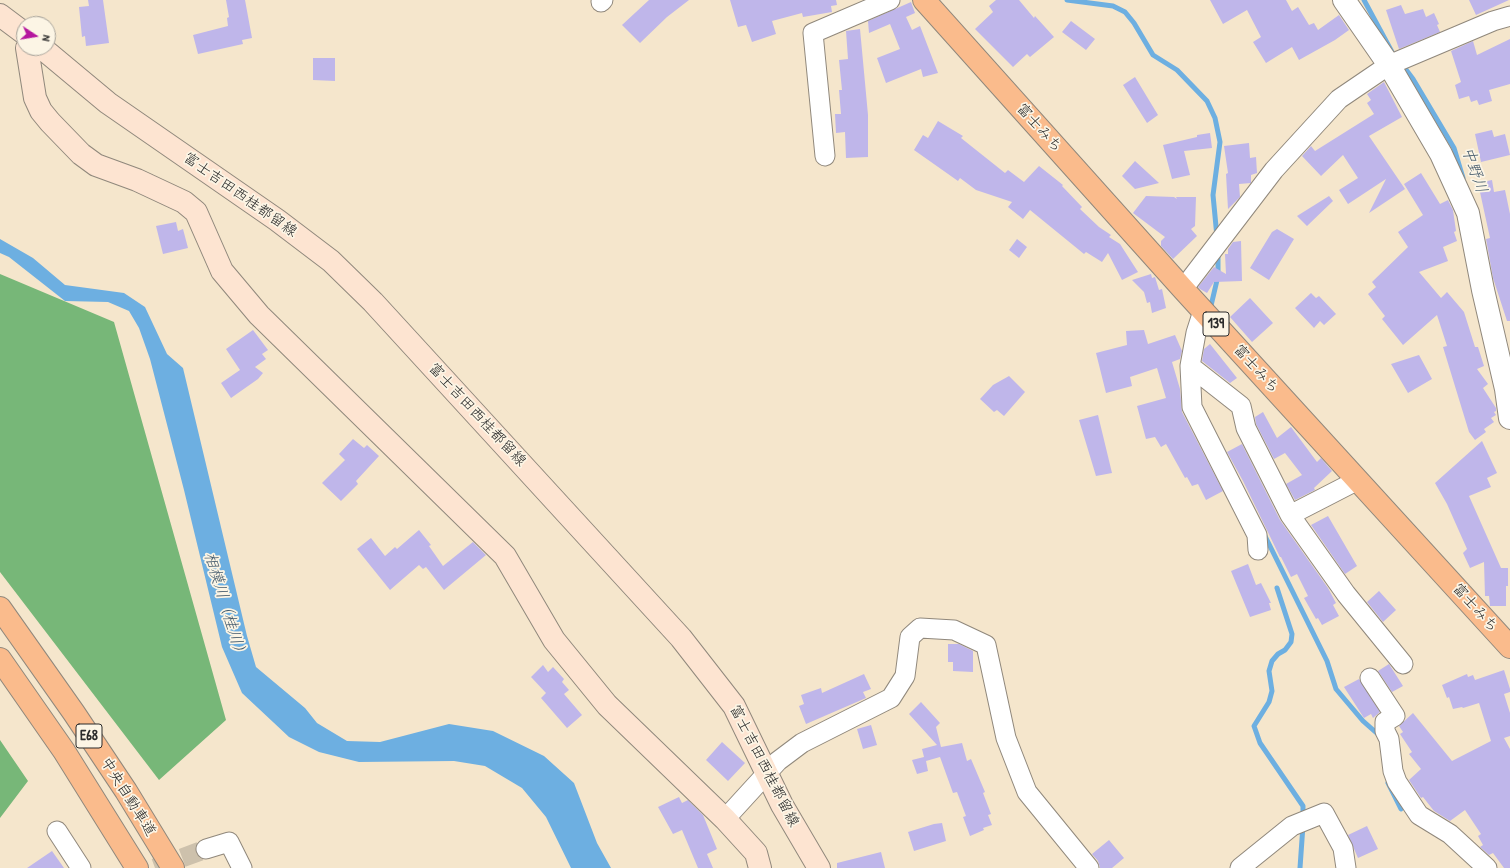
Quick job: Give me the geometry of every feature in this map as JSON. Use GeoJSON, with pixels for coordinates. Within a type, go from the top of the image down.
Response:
{"type":"FeatureCollection","features":[{"type":"Feature","properties":{"kind":"highway","name":"富士みち"},"geometry":{"type":"LineString","coordinates":[[924,0],[1183,289],[1510,646]]}},
{"type":"Feature","properties":{"kind":"highway","name":"中央自動車道"},"geometry":{"type":"LineString","coordinates":[[0,608],[74,713],[126,791],[173,868]]}},
{"type":"Feature","properties":{"kind":"highway","name":"中央自動車道"},"geometry":{"type":"LineString","coordinates":[[0,659],[64,752],[137,868]]}},
{"type":"Feature","properties":{"kind":"main road"},"geometry":{"type":"LineString","coordinates":[[0,15],[16,27]]}},
{"type":"Feature","properties":{"kind":"main road"},"geometry":{"type":"LineString","coordinates":[[27,56],[35,98],[41,110],[50,122],[81,154],[96,165],[137,180],[184,202],[196,212],[222,271],[259,315],[506,556],[554,640],[607,705],[725,819],[756,853],[760,868]]}},
{"type":"Feature","properties":{"kind":"main road","name":"富士吉田西桂都留線"},"geometry":{"type":"LineString","coordinates":[[52,56],[108,103],[277,220],[330,260],[373,302],[681,638],[734,706],[782,805],[819,868]]}},
{"type":"Feature","properties":{"kind":"street"},"geometry":{"type":"LineString","coordinates":[[825,156],[813,33],[890,0]]}},
{"type":"Feature","properties":{"kind":"street"},"geometry":{"type":"LineString","coordinates":[[1344,0],[1396,62],[1468,213],[1483,290],[1506,389],[1510,418]]}},
{"type":"Feature","properties":{"kind":"street"},"geometry":{"type":"LineString","coordinates":[[1183,289],[1274,170],[1339,99],[1396,62],[1493,21],[1510,16]]}},
{"type":"Feature","properties":{"kind":"street"},"geometry":{"type":"LineString","coordinates":[[1203,311],[1196,332],[1190,366],[1192,407],[1256,535],[1258,550]]}},
{"type":"Feature","properties":{"kind":"street"},"geometry":{"type":"LineString","coordinates":[[1190,366],[1241,406],[1246,428],[1290,515],[1346,594],[1403,664]]}},
{"type":"Feature","properties":{"kind":"street"},"geometry":{"type":"LineString","coordinates":[[1290,515],[1358,480]]}},
{"type":"Feature","properties":{"kind":"street"},"geometry":{"type":"LineString","coordinates":[[725,819],[778,761],[802,743],[891,698],[905,676],[910,637],[920,628],[954,630],[986,645],[1006,738],[1027,792],[1089,868]]}},
{"type":"Feature","properties":{"kind":"street"},"geometry":{"type":"LineString","coordinates":[[1370,678],[1395,716],[1385,722],[1384,731],[1389,740],[1393,771],[1397,782],[1419,815],[1450,834],[1487,868]]}},
{"type":"Feature","properties":{"kind":"street"},"geometry":{"type":"LineString","coordinates":[[1240,868],[1292,826],[1324,813],[1343,848],[1346,868]]}},
{"type":"Feature","properties":{"kind":"street"},"geometry":{"type":"LineString","coordinates":[[57,831],[81,868]]}},
{"type":"Feature","properties":{"kind":"street"},"geometry":{"type":"LineString","coordinates":[[206,848],[229,842],[242,868]]}},
{"type":"Feature","properties":{"kind":"green space"},"geometry":{"type":"Polygon","coordinates":[[[0,274],[114,322],[226,720],[159,780],[0,572],[0,274]]]}},
{"type":"Feature","properties":{"kind":"green space"},"geometry":{"type":"Polygon","coordinates":[[[0,740],[28,781],[0,818],[0,740]]]}},
{"type":"Feature","properties":{"kind":"water","name":"相模川（桂川）"},"geometry":{"type":"Polygon","coordinates":[[[0,239],[33,258],[65,285],[124,293],[145,307],[167,354],[183,368],[247,636],[256,667],[305,708],[317,723],[347,741],[380,742],[449,724],[493,731],[544,756],[574,783],[597,843],[611,868],[571,868],[546,817],[522,788],[485,766],[454,761],[359,762],[319,752],[289,737],[242,693],[222,647],[184,490],[150,359],[139,328],[129,311],[108,302],[65,301],[9,257],[0,253],[0,239]]]}},
{"type":"Feature","properties":{"kind":"building"},"geometry":{"type":"Polygon","coordinates":[[[88,0],[103,0],[109,43],[86,46],[85,36],[82,37],[79,7],[89,6],[88,0]]]}},
{"type":"Feature","properties":{"kind":"building"},"geometry":{"type":"Polygon","coordinates":[[[226,0],[245,0],[252,38],[242,40],[243,44],[198,54],[193,35],[228,26],[227,18],[229,17],[226,0]]]}},
{"type":"Feature","properties":{"kind":"building"},"geometry":{"type":"Polygon","coordinates":[[[649,0],[689,0],[667,17],[640,43],[622,25],[649,0]]]}},
{"type":"Feature","properties":{"kind":"building"},"geometry":{"type":"Polygon","coordinates":[[[730,0],[836,0],[837,5],[831,6],[832,12],[803,17],[802,13],[772,21],[776,34],[752,42],[746,25],[738,27],[730,0]]]}},
{"type":"Feature","properties":{"kind":"building"},"geometry":{"type":"Polygon","coordinates":[[[996,0],[1019,0],[1034,18],[1035,16],[1054,37],[1030,57],[1027,54],[1013,67],[975,29],[993,12],[989,6],[996,0]]]}},
{"type":"Feature","properties":{"kind":"building"},"geometry":{"type":"Polygon","coordinates":[[[1210,0],[1286,0],[1292,11],[1298,7],[1309,25],[1314,23],[1318,30],[1339,15],[1349,30],[1335,40],[1299,60],[1292,47],[1266,63],[1253,42],[1261,37],[1247,10],[1223,24],[1210,0]]]}},
{"type":"Feature","properties":{"kind":"building"},"geometry":{"type":"Polygon","coordinates":[[[1469,0],[1509,0],[1476,15],[1469,0]]]}},
{"type":"Feature","properties":{"kind":"building"},"geometry":{"type":"Polygon","coordinates":[[[911,2],[915,13],[906,17],[912,30],[920,26],[938,73],[923,77],[921,69],[886,83],[877,58],[900,49],[890,24],[869,33],[868,21],[911,2]]]}},
{"type":"Feature","properties":{"kind":"building"},"geometry":{"type":"Polygon","coordinates":[[[1401,5],[1405,14],[1423,9],[1426,17],[1434,13],[1439,24],[1437,25],[1440,32],[1399,49],[1386,10],[1401,5]]]}},
{"type":"Feature","properties":{"kind":"building"},"geometry":{"type":"Polygon","coordinates":[[[1071,21],[1095,39],[1086,50],[1062,32],[1071,21]]]}},
{"type":"Feature","properties":{"kind":"building"},"geometry":{"type":"Polygon","coordinates":[[[860,29],[868,115],[868,157],[846,158],[845,132],[836,133],[835,114],[841,114],[839,90],[842,90],[839,60],[848,59],[846,31],[860,29]]]}},
{"type":"Feature","properties":{"kind":"building"},"geometry":{"type":"Polygon","coordinates":[[[1510,39],[1510,84],[1489,90],[1492,101],[1479,105],[1477,100],[1471,102],[1469,96],[1459,99],[1455,85],[1461,82],[1451,51],[1473,41],[1477,55],[1510,39]]]}},
{"type":"Feature","properties":{"kind":"building"},"geometry":{"type":"Polygon","coordinates":[[[313,58],[335,58],[335,81],[313,80],[313,58]]]}},
{"type":"Feature","properties":{"kind":"building"},"geometry":{"type":"Polygon","coordinates":[[[1135,77],[1158,115],[1147,123],[1123,85],[1135,77]]]}},
{"type":"Feature","properties":{"kind":"building"},"geometry":{"type":"Polygon","coordinates":[[[1384,82],[1402,117],[1369,136],[1405,189],[1369,213],[1386,179],[1348,204],[1339,190],[1358,178],[1343,155],[1321,176],[1302,156],[1311,146],[1315,151],[1374,114],[1367,103],[1371,100],[1367,94],[1384,82]]]}},
{"type":"Feature","properties":{"kind":"building"},"geometry":{"type":"Polygon","coordinates":[[[938,121],[963,136],[961,138],[1005,173],[1008,170],[1024,182],[1039,166],[1063,185],[1062,186],[1082,207],[1080,209],[1099,227],[1111,235],[1109,237],[1120,244],[1138,272],[1122,280],[1108,253],[1102,262],[1086,252],[1084,254],[1030,210],[1023,219],[1008,207],[1012,202],[976,190],[960,178],[958,181],[914,150],[923,135],[928,138],[938,121]]]}},
{"type":"Feature","properties":{"kind":"building"},"geometry":{"type":"Polygon","coordinates":[[[1492,130],[1494,137],[1505,134],[1510,155],[1481,162],[1475,134],[1492,130]]]}},
{"type":"Feature","properties":{"kind":"building"},"geometry":{"type":"Polygon","coordinates":[[[1210,133],[1212,148],[1184,151],[1190,175],[1172,179],[1163,145],[1197,137],[1197,135],[1210,133]]]}},
{"type":"Feature","properties":{"kind":"building"},"geometry":{"type":"Polygon","coordinates":[[[1249,143],[1250,158],[1256,157],[1257,173],[1251,175],[1251,183],[1239,184],[1240,197],[1228,209],[1226,174],[1228,173],[1224,146],[1249,143]]]}},
{"type":"Feature","properties":{"kind":"building"},"geometry":{"type":"Polygon","coordinates":[[[1135,161],[1159,183],[1135,189],[1122,176],[1135,161]]]}},
{"type":"Feature","properties":{"kind":"building"},"geometry":{"type":"Polygon","coordinates":[[[1421,173],[1440,204],[1448,200],[1453,210],[1456,231],[1454,232],[1457,241],[1443,247],[1448,261],[1419,272],[1441,298],[1447,292],[1464,312],[1475,347],[1478,347],[1484,366],[1477,369],[1488,384],[1483,388],[1496,408],[1496,411],[1494,412],[1496,415],[1491,418],[1494,422],[1484,429],[1486,432],[1475,440],[1469,432],[1443,347],[1447,346],[1437,315],[1403,345],[1382,319],[1385,316],[1368,294],[1376,287],[1372,282],[1408,247],[1398,232],[1423,215],[1404,184],[1421,173]]]}},
{"type":"Feature","properties":{"kind":"building"},"geometry":{"type":"Polygon","coordinates":[[[1492,180],[1494,192],[1505,190],[1510,214],[1510,321],[1507,321],[1493,278],[1486,239],[1490,238],[1478,183],[1492,180]]]}},
{"type":"Feature","properties":{"kind":"building"},"geometry":{"type":"Polygon","coordinates":[[[1146,196],[1174,197],[1177,199],[1176,197],[1196,197],[1195,226],[1191,229],[1197,236],[1173,259],[1161,246],[1161,241],[1165,237],[1133,213],[1146,196]]]}},
{"type":"Feature","properties":{"kind":"building"},"geometry":{"type":"Polygon","coordinates":[[[1329,196],[1333,201],[1307,226],[1297,216],[1329,196]]]}},
{"type":"Feature","properties":{"kind":"building"},"geometry":{"type":"Polygon","coordinates":[[[176,222],[178,231],[183,229],[188,248],[163,254],[156,226],[176,222]]]}},
{"type":"Feature","properties":{"kind":"building"},"geometry":{"type":"Polygon","coordinates":[[[1277,229],[1294,239],[1269,280],[1250,268],[1272,232],[1277,229]]]}},
{"type":"Feature","properties":{"kind":"building"},"geometry":{"type":"Polygon","coordinates":[[[1017,239],[1027,247],[1019,258],[1009,250],[1017,239]]]}},
{"type":"Feature","properties":{"kind":"building"},"geometry":{"type":"Polygon","coordinates":[[[1241,241],[1242,281],[1214,282],[1207,293],[1200,289],[1198,287],[1214,267],[1226,274],[1225,254],[1228,254],[1228,249],[1233,242],[1241,241]]]}},
{"type":"Feature","properties":{"kind":"building"},"geometry":{"type":"Polygon","coordinates":[[[1151,274],[1152,278],[1155,277],[1159,290],[1162,289],[1166,308],[1152,313],[1150,302],[1147,303],[1144,292],[1132,280],[1151,274]]]}},
{"type":"Feature","properties":{"kind":"building"},"geometry":{"type":"Polygon","coordinates":[[[1311,293],[1316,298],[1319,296],[1336,314],[1324,325],[1320,321],[1314,328],[1295,308],[1311,293]]]}},
{"type":"Feature","properties":{"kind":"building"},"geometry":{"type":"Polygon","coordinates":[[[1250,298],[1273,323],[1252,342],[1230,317],[1250,298]]]}},
{"type":"Feature","properties":{"kind":"building"},"geometry":{"type":"Polygon","coordinates":[[[253,330],[268,350],[262,354],[266,359],[255,367],[263,373],[258,379],[231,398],[221,383],[240,370],[226,349],[253,330]]]}},
{"type":"Feature","properties":{"kind":"building"},"geometry":{"type":"Polygon","coordinates":[[[1144,330],[1148,344],[1175,335],[1182,351],[1180,359],[1172,362],[1180,389],[1182,412],[1223,491],[1206,500],[1198,484],[1192,486],[1187,477],[1185,478],[1166,444],[1161,447],[1155,437],[1146,439],[1137,406],[1166,398],[1157,368],[1130,377],[1132,386],[1106,393],[1096,353],[1127,345],[1126,331],[1144,330]]]}},
{"type":"Feature","properties":{"kind":"building"},"geometry":{"type":"Polygon","coordinates":[[[1210,344],[1237,378],[1230,383],[1202,361],[1204,349],[1210,344]]]}},
{"type":"Feature","properties":{"kind":"building"},"geometry":{"type":"Polygon","coordinates":[[[1419,355],[1432,379],[1408,393],[1391,364],[1419,355]]]}},
{"type":"Feature","properties":{"kind":"building"},"geometry":{"type":"Polygon","coordinates":[[[1009,376],[1025,392],[1004,416],[997,410],[994,412],[980,399],[993,385],[1009,376]]]}},
{"type":"Feature","properties":{"kind":"building"},"geometry":{"type":"Polygon","coordinates":[[[1263,412],[1277,438],[1291,427],[1317,462],[1321,458],[1332,471],[1314,488],[1315,490],[1295,500],[1286,484],[1302,475],[1285,453],[1274,459],[1256,424],[1255,417],[1263,412]]]}},
{"type":"Feature","properties":{"kind":"building"},"geometry":{"type":"Polygon","coordinates":[[[1098,415],[1112,473],[1096,476],[1079,420],[1098,415]]]}},
{"type":"Feature","properties":{"kind":"building"},"geometry":{"type":"Polygon","coordinates":[[[353,439],[364,448],[367,445],[379,456],[356,481],[358,484],[341,501],[322,483],[345,460],[339,454],[353,439]]]}},
{"type":"Feature","properties":{"kind":"building"},"geometry":{"type":"Polygon","coordinates":[[[1482,441],[1497,473],[1487,478],[1491,487],[1469,496],[1501,568],[1508,568],[1506,606],[1490,606],[1489,596],[1485,596],[1484,562],[1470,568],[1463,553],[1467,549],[1447,504],[1435,483],[1482,441]]]}},
{"type":"Feature","properties":{"kind":"building"},"geometry":{"type":"Polygon","coordinates":[[[1242,444],[1280,520],[1328,588],[1336,603],[1333,605],[1339,616],[1322,625],[1318,618],[1316,619],[1304,598],[1308,596],[1297,574],[1291,577],[1280,557],[1243,481],[1227,452],[1242,444]]]}},
{"type":"Feature","properties":{"kind":"building"},"geometry":{"type":"Polygon","coordinates":[[[1328,516],[1357,566],[1345,574],[1311,525],[1328,516]]]}},
{"type":"Feature","properties":{"kind":"building"},"geometry":{"type":"Polygon","coordinates":[[[419,530],[431,545],[429,546],[443,566],[473,542],[486,555],[444,590],[426,567],[423,569],[419,565],[390,590],[357,549],[371,538],[385,556],[395,547],[397,549],[419,530]]]}},
{"type":"Feature","properties":{"kind":"building"},"geometry":{"type":"Polygon","coordinates":[[[1248,564],[1256,585],[1261,583],[1271,603],[1269,603],[1271,610],[1250,617],[1231,571],[1248,564]]]}},
{"type":"Feature","properties":{"kind":"building"},"geometry":{"type":"Polygon","coordinates":[[[1379,591],[1396,610],[1383,622],[1367,602],[1379,591]]]}},
{"type":"Feature","properties":{"kind":"building"},"geometry":{"type":"Polygon","coordinates":[[[948,644],[959,644],[973,651],[973,672],[953,671],[953,662],[948,662],[948,644]]]}},
{"type":"Feature","properties":{"kind":"building"},"geometry":{"type":"Polygon","coordinates":[[[1389,664],[1403,686],[1392,692],[1378,671],[1389,664]]]}},
{"type":"Feature","properties":{"kind":"building"},"geometry":{"type":"Polygon","coordinates":[[[543,665],[548,672],[553,667],[564,679],[562,682],[569,690],[564,694],[582,715],[567,728],[541,698],[546,693],[531,677],[543,665]]]}},
{"type":"Feature","properties":{"kind":"building"},"geometry":{"type":"Polygon","coordinates":[[[1504,670],[1510,689],[1510,692],[1504,694],[1510,713],[1510,736],[1504,738],[1510,749],[1510,868],[1504,868],[1493,853],[1489,855],[1480,847],[1483,845],[1478,836],[1481,834],[1465,810],[1450,821],[1434,811],[1423,797],[1421,798],[1409,780],[1421,769],[1409,754],[1412,752],[1400,734],[1403,732],[1399,726],[1413,713],[1452,761],[1491,741],[1479,703],[1463,708],[1453,709],[1449,697],[1447,698],[1442,685],[1467,674],[1468,677],[1473,675],[1475,680],[1504,670]]]}},
{"type":"Feature","properties":{"kind":"building"},"geometry":{"type":"Polygon","coordinates":[[[864,674],[871,689],[863,692],[866,698],[806,724],[799,706],[804,704],[801,695],[821,688],[822,693],[864,674]]]}},
{"type":"Feature","properties":{"kind":"building"},"geometry":{"type":"Polygon","coordinates":[[[1359,679],[1380,712],[1373,718],[1371,714],[1364,718],[1344,687],[1359,679]]]}},
{"type":"Feature","properties":{"kind":"building"},"geometry":{"type":"Polygon","coordinates":[[[921,702],[940,723],[936,727],[941,747],[962,743],[967,761],[971,759],[985,792],[983,793],[991,814],[988,815],[992,825],[983,828],[984,830],[970,836],[963,817],[966,816],[957,792],[953,793],[940,757],[926,761],[928,771],[917,774],[912,760],[924,757],[922,749],[937,745],[909,714],[921,702]]]}},
{"type":"Feature","properties":{"kind":"building"},"geometry":{"type":"Polygon","coordinates":[[[871,725],[877,745],[863,749],[857,729],[871,725]]]}},
{"type":"Feature","properties":{"kind":"building"},"geometry":{"type":"Polygon","coordinates":[[[722,742],[745,763],[728,781],[706,760],[722,742]]]}},
{"type":"Feature","properties":{"kind":"building"},"geometry":{"type":"Polygon","coordinates":[[[679,797],[682,803],[688,800],[703,815],[717,849],[707,854],[713,868],[698,868],[682,830],[673,834],[658,807],[679,797]]]}},
{"type":"Feature","properties":{"kind":"building"},"geometry":{"type":"Polygon","coordinates":[[[942,823],[946,841],[914,851],[908,832],[942,823]]]}},
{"type":"Feature","properties":{"kind":"building"},"geometry":{"type":"Polygon","coordinates":[[[1367,826],[1378,849],[1358,858],[1348,835],[1367,826]]]}},
{"type":"Feature","properties":{"kind":"building"},"geometry":{"type":"Polygon","coordinates":[[[1109,840],[1124,858],[1112,868],[1100,868],[1098,861],[1092,854],[1109,840]]]}},
{"type":"Feature","properties":{"kind":"building"},"geometry":{"type":"Polygon","coordinates":[[[52,851],[64,868],[27,868],[52,851]]]}},
{"type":"Feature","properties":{"kind":"building"},"geometry":{"type":"Polygon","coordinates":[[[881,852],[885,868],[837,868],[837,863],[881,852]]]}},
{"type":"Feature","properties":{"kind":"waterway"},"geometry":{"type":"LineString","coordinates":[[1067,0],[1113,6],[1125,12],[1134,23],[1153,55],[1177,70],[1207,101],[1215,118],[1220,142],[1213,195],[1217,237]]}},
{"type":"Feature","properties":{"kind":"waterway","name":"中野川"},"geometry":{"type":"LineString","coordinates":[[1364,0],[1392,52]]}},
{"type":"Feature","properties":{"kind":"waterway","name":"中野川"},"geometry":{"type":"LineString","coordinates":[[1401,63],[1413,79],[1454,148],[1463,178]]}},
{"type":"Feature","properties":{"kind":"waterway"},"geometry":{"type":"LineString","coordinates":[[1210,310],[1218,276],[1218,253]]}},
{"type":"Feature","properties":{"kind":"waterway"},"geometry":{"type":"LineString","coordinates":[[1264,534],[1327,661],[1336,689],[1363,721],[1380,736]]}},
{"type":"Feature","properties":{"kind":"waterway"},"geometry":{"type":"LineString","coordinates":[[1277,588],[1292,634],[1291,642],[1285,650],[1278,654],[1272,661],[1269,671],[1272,691],[1269,702],[1254,726],[1260,743],[1303,806],[1303,817]]}},
{"type":"Feature","properties":{"kind":"waterway"},"geometry":{"type":"LineString","coordinates":[[1388,783],[1401,809]]}},
{"type":"Feature","properties":{"kind":"waterway"},"geometry":{"type":"LineString","coordinates":[[1300,868],[1303,825]]}},
{"type":"Feature","properties":{"kind":"tunnel"},"geometry":{"type":"LineString","coordinates":[[155,868],[206,849]]}}]}
